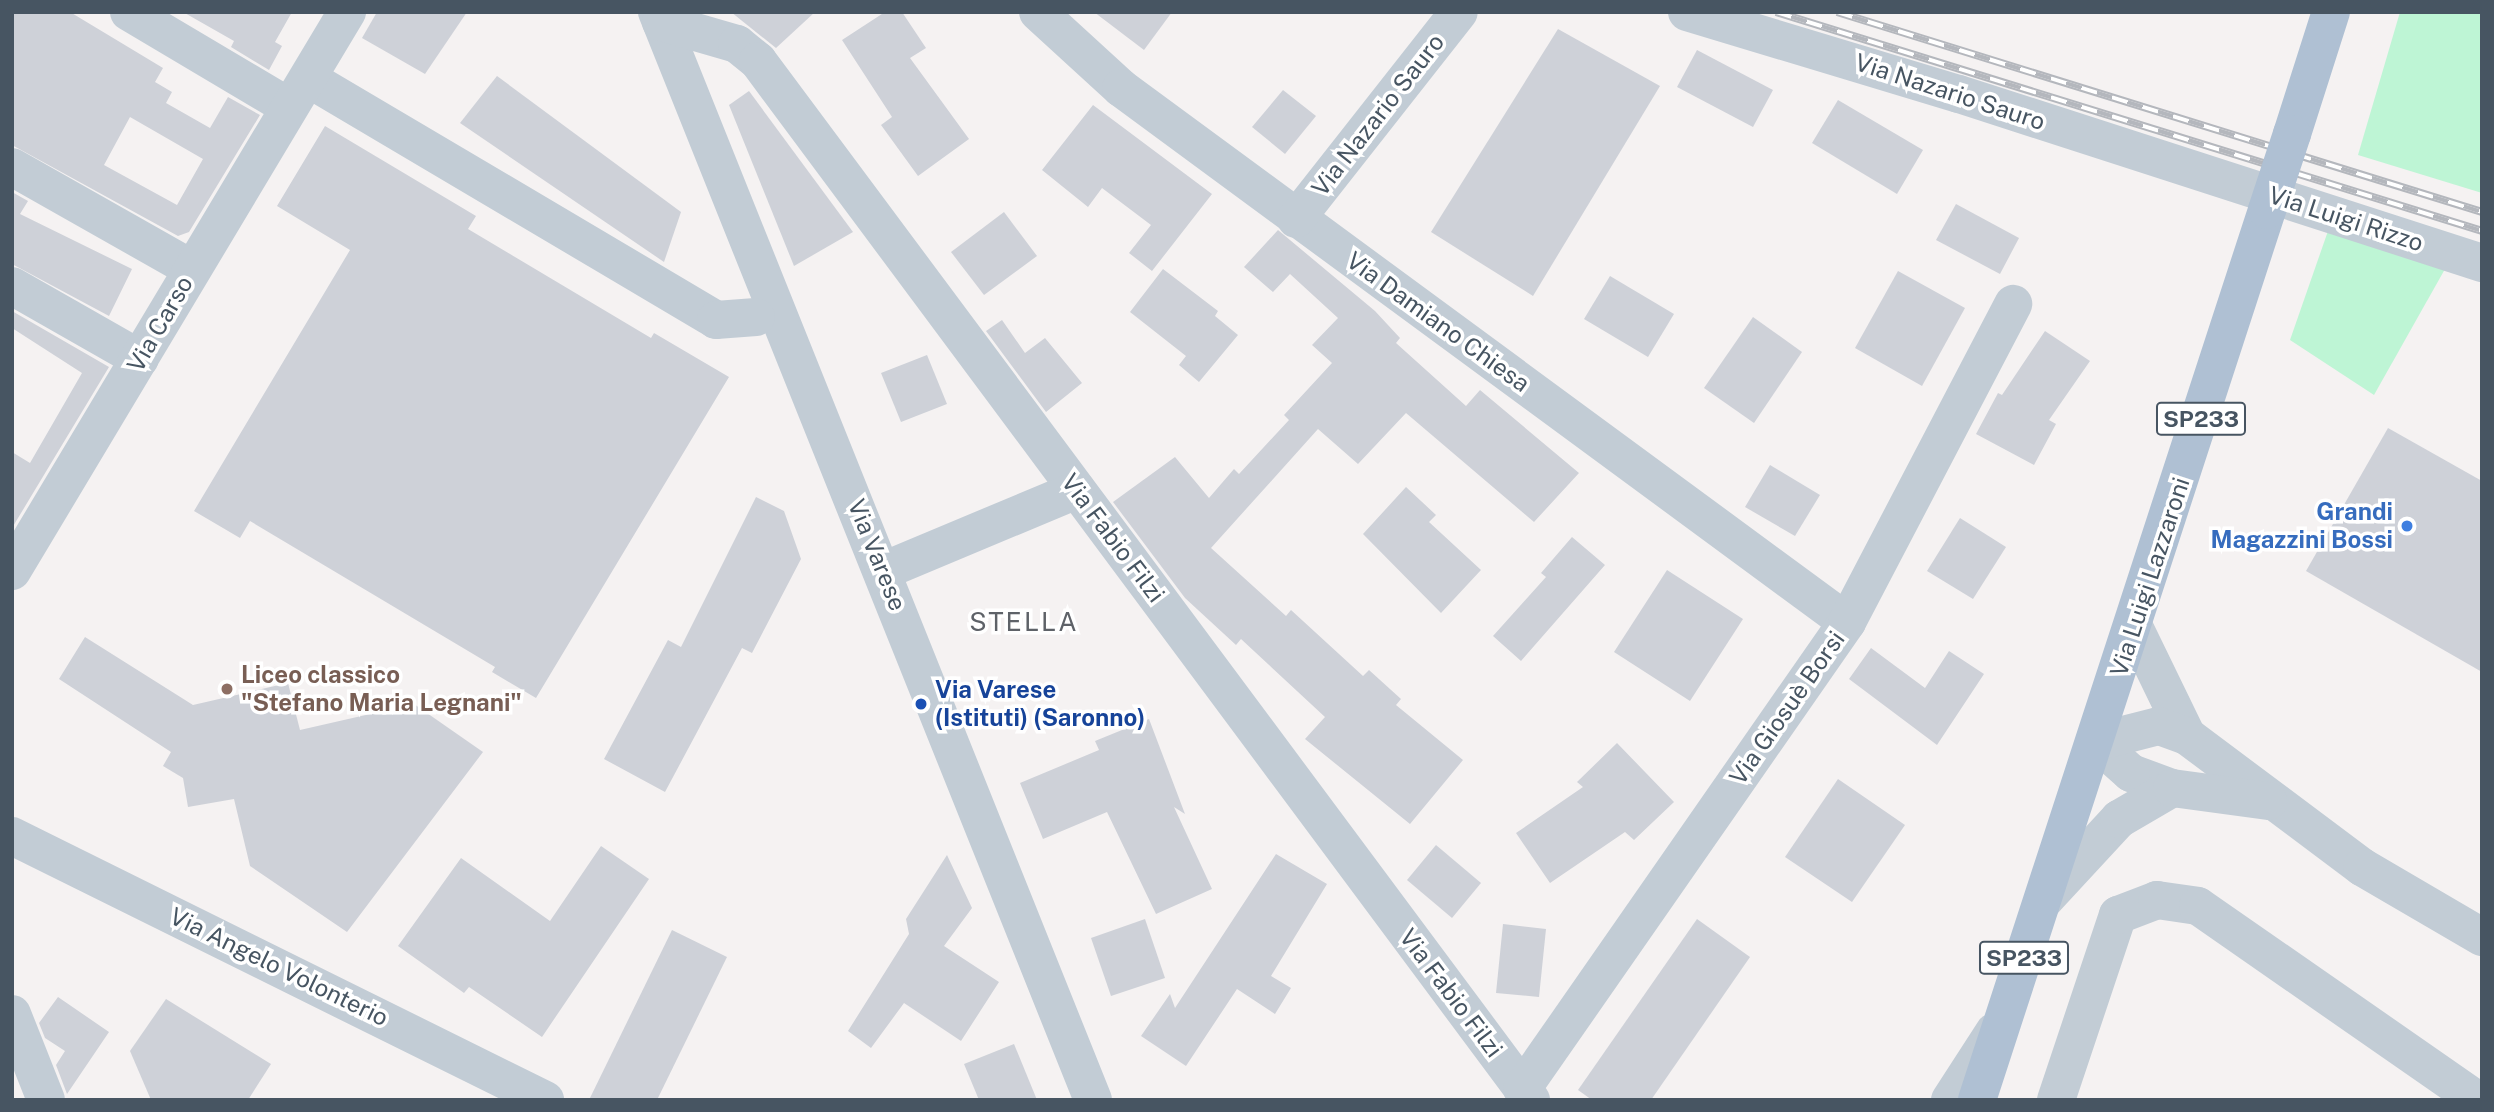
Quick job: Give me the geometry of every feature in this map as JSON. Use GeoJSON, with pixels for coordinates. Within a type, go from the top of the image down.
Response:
{"type":"FeatureCollection","features":[{"type":"Feature","properties":{"kind":"main road","name":"Via Luigi Lazzaroni"},"geometry":{"type":"LineString","coordinates":[[1977,1100],[2134,627],[2331,12]]}},
{"type":"Feature","properties":{"kind":"street"},"geometry":{"type":"LineString","coordinates":[[129,12],[298,92],[716,320],[755,317]]}},
{"type":"Feature","properties":{"kind":"street","name":"Via Carso"},"geometry":{"type":"LineString","coordinates":[[12,571],[347,12]]}},
{"type":"Feature","properties":{"kind":"street","name":"Via Damiano Chiesa"},"geometry":{"type":"LineString","coordinates":[[1038,12],[1121,88],[1847,622]]}},
{"type":"Feature","properties":{"kind":"street","name":"Via Nazario Sauro"},"geometry":{"type":"LineString","coordinates":[[1296,219],[1459,12]]}},
{"type":"Feature","properties":{"kind":"street","name":"Via Nazario Sauro"},"geometry":{"type":"LineString","coordinates":[[1687,12],[2211,176]]}},
{"type":"Feature","properties":{"kind":"street","name":"Via Fabio Filzi"},"geometry":{"type":"LineString","coordinates":[[659,17],[737,44],[758,61],[1526,1094]]}},
{"type":"Feature","properties":{"kind":"street","name":"Via Varese"},"geometry":{"type":"LineString","coordinates":[[659,17],[1093,1100]]}},
{"type":"Feature","properties":{"kind":"street"},"geometry":{"type":"LineString","coordinates":[[12,167],[192,269]]}},
{"type":"Feature","properties":{"kind":"street","name":"Via Luigi Rizzo"},"geometry":{"type":"LineString","coordinates":[[2211,176],[2482,263]]}},
{"type":"Feature","properties":{"kind":"street"},"geometry":{"type":"LineString","coordinates":[[12,286],[140,359]]}},
{"type":"Feature","properties":{"kind":"street","name":"Via Giosuè Borsi"},"geometry":{"type":"LineString","coordinates":[[1526,1094],[1847,622],[2013,304]]}},
{"type":"Feature","properties":{"kind":"street"},"geometry":{"type":"LineString","coordinates":[[883,571],[1077,489]]}},
{"type":"Feature","properties":{"kind":"street"},"geometry":{"type":"LineString","coordinates":[[2134,627],[2187,736]]}},
{"type":"Feature","properties":{"kind":"street"},"geometry":{"type":"LineString","coordinates":[[2096,742],[2159,726],[2187,736],[2270,801],[2362,867],[2482,937]]}},
{"type":"Feature","properties":{"kind":"street"},"geometry":{"type":"LineString","coordinates":[[2096,742],[2131,773],[2172,788],[2270,801]]}},
{"type":"Feature","properties":{"kind":"street"},"geometry":{"type":"LineString","coordinates":[[2043,901],[2119,819],[2172,788]]}},
{"type":"Feature","properties":{"kind":"street","name":"Via Angelo Volonterio"},"geometry":{"type":"LineString","coordinates":[[12,836],[258,955],[545,1100]]}},
{"type":"Feature","properties":{"kind":"street"},"geometry":{"type":"LineString","coordinates":[[2056,1100],[2118,915],[2157,900],[2198,906],[2477,1100]]}},
{"type":"Feature","properties":{"kind":"street"},"geometry":{"type":"LineString","coordinates":[[12,1014],[46,1100]]}},
{"type":"Feature","properties":{"kind":"street"},"geometry":{"type":"LineString","coordinates":[[1950,1100],[2005,1016]]}},
{"type":"Feature","properties":{"kind":"green space"},"geometry":{"type":"Polygon","coordinates":[[[2400,12],[2482,12],[2482,193],[2358,155],[2400,12]]]}},
{"type":"Feature","properties":{"kind":"green space"},"geometry":{"type":"Polygon","coordinates":[[[2328,231],[2445,269],[2374,395],[2290,340],[2328,231]]]}},
{"type":"Feature","properties":{"kind":"building"},"geometry":{"type":"Polygon","coordinates":[[[12,12],[70,12],[163,68],[155,82],[172,92],[166,103],[210,128],[228,97],[260,115],[189,232],[178,236],[12,145],[12,12]],[[130,117],[104,165],[177,205],[203,159],[130,117]]]}},
{"type":"Feature","properties":{"kind":"building"},"geometry":{"type":"Polygon","coordinates":[[[183,12],[292,12],[275,42],[282,46],[269,70],[231,47],[234,41],[183,12]]]}},
{"type":"Feature","properties":{"kind":"building"},"geometry":{"type":"Polygon","coordinates":[[[377,12],[467,12],[425,74],[362,38],[377,12]]]}},
{"type":"Feature","properties":{"kind":"building"},"geometry":{"type":"Polygon","coordinates":[[[731,12],[815,12],[776,48],[731,12]]]}},
{"type":"Feature","properties":{"kind":"building"},"geometry":{"type":"Polygon","coordinates":[[[885,12],[902,12],[926,48],[910,58],[969,139],[918,176],[881,125],[892,117],[842,40],[885,12]]]}},
{"type":"Feature","properties":{"kind":"building"},"geometry":{"type":"Polygon","coordinates":[[[1094,12],[1172,12],[1144,50],[1094,12]]]}},
{"type":"Feature","properties":{"kind":"building"},"geometry":{"type":"Polygon","coordinates":[[[1558,29],[1660,86],[1533,296],[1431,232],[1558,29]]]}},
{"type":"Feature","properties":{"kind":"building"},"geometry":{"type":"Polygon","coordinates":[[[1697,50],[1773,90],[1753,127],[1677,87],[1697,50]]]}},
{"type":"Feature","properties":{"kind":"building"},"geometry":{"type":"Polygon","coordinates":[[[497,76],[681,212],[664,262],[460,123],[497,76]]]}},
{"type":"Feature","properties":{"kind":"building"},"geometry":{"type":"Polygon","coordinates":[[[1283,90],[1316,116],[1285,154],[1252,127],[1283,90]]]}},
{"type":"Feature","properties":{"kind":"building"},"geometry":{"type":"Polygon","coordinates":[[[749,91],[853,232],[794,266],[729,105],[749,91]]]}},
{"type":"Feature","properties":{"kind":"building"},"geometry":{"type":"Polygon","coordinates":[[[1838,100],[1923,150],[1897,194],[1812,143],[1838,100]]]}},
{"type":"Feature","properties":{"kind":"building"},"geometry":{"type":"Polygon","coordinates":[[[1093,105],[1212,194],[1152,271],[1129,253],[1151,225],[1102,188],[1088,207],[1042,170],[1093,105]]]}},
{"type":"Feature","properties":{"kind":"building"},"geometry":{"type":"Polygon","coordinates":[[[325,126],[476,216],[468,229],[651,338],[654,333],[729,377],[536,698],[492,672],[495,667],[250,521],[240,538],[194,511],[350,250],[277,206],[325,126]]]}},
{"type":"Feature","properties":{"kind":"building"},"geometry":{"type":"Polygon","coordinates":[[[12,192],[28,201],[20,214],[132,269],[109,316],[12,264],[12,192]]]}},
{"type":"Feature","properties":{"kind":"building"},"geometry":{"type":"Polygon","coordinates":[[[1956,204],[2019,238],[2000,274],[1936,240],[1956,204]]]}},
{"type":"Feature","properties":{"kind":"building"},"geometry":{"type":"Polygon","coordinates":[[[1004,212],[1037,256],[984,295],[951,252],[1004,212]]]}},
{"type":"Feature","properties":{"kind":"building"},"geometry":{"type":"Polygon","coordinates":[[[1278,230],[1375,311],[1400,338],[1396,343],[1466,406],[1480,390],[1579,473],[1534,522],[1406,413],[1358,464],[1318,429],[1211,548],[1286,616],[1291,610],[1363,676],[1369,670],[1401,699],[1396,705],[1463,760],[1410,824],[1305,739],[1325,717],[1241,639],[1236,645],[1185,598],[1113,502],[1175,457],[1209,498],[1234,469],[1239,474],[1289,420],[1284,415],[1332,363],[1312,345],[1338,318],[1290,274],[1273,292],[1244,267],[1278,230]]]}},
{"type":"Feature","properties":{"kind":"building"},"geometry":{"type":"Polygon","coordinates":[[[1163,269],[1218,311],[1215,316],[1238,335],[1199,382],[1179,365],[1186,356],[1130,312],[1163,269]]]}},
{"type":"Feature","properties":{"kind":"building"},"geometry":{"type":"Polygon","coordinates":[[[1898,271],[1965,308],[1922,386],[1855,348],[1898,271]]]}},
{"type":"Feature","properties":{"kind":"building"},"geometry":{"type":"Polygon","coordinates":[[[1610,276],[1674,314],[1648,357],[1584,319],[1610,276]]]}},
{"type":"Feature","properties":{"kind":"building"},"geometry":{"type":"Polygon","coordinates":[[[12,311],[109,367],[12,528],[12,452],[30,463],[82,373],[12,328],[12,311]]]}},
{"type":"Feature","properties":{"kind":"building"},"geometry":{"type":"Polygon","coordinates":[[[1753,317],[1802,352],[1754,423],[1704,388],[1753,317]]]}},
{"type":"Feature","properties":{"kind":"building"},"geometry":{"type":"Polygon","coordinates":[[[1002,320],[1025,353],[1045,338],[1082,383],[1046,412],[986,331],[1002,320]]]}},
{"type":"Feature","properties":{"kind":"building"},"geometry":{"type":"Polygon","coordinates":[[[2045,331],[2090,361],[2049,420],[2056,424],[2034,465],[1976,434],[1998,393],[2002,395],[2045,331]]]}},
{"type":"Feature","properties":{"kind":"building"},"geometry":{"type":"Polygon","coordinates":[[[927,355],[947,404],[901,422],[881,373],[927,355]]]}},
{"type":"Feature","properties":{"kind":"building","name":"Grandi Magazzini Bossi"},"geometry":{"type":"Polygon","coordinates":[[[2388,428],[2482,481],[2482,672],[2306,571],[2388,428]]]}},
{"type":"Feature","properties":{"kind":"building"},"geometry":{"type":"Polygon","coordinates":[[[1770,465],[1820,495],[1795,536],[1745,507],[1770,465]]]}},
{"type":"Feature","properties":{"kind":"building"},"geometry":{"type":"Polygon","coordinates":[[[1406,487],[1436,515],[1429,522],[1481,570],[1441,613],[1363,534],[1406,487]]]}},
{"type":"Feature","properties":{"kind":"building"},"geometry":{"type":"Polygon","coordinates":[[[756,497],[784,511],[801,559],[752,653],[742,648],[665,792],[604,759],[668,640],[681,647],[756,497]]]}},
{"type":"Feature","properties":{"kind":"building"},"geometry":{"type":"Polygon","coordinates":[[[1960,518],[2006,547],[1973,599],[1927,571],[1960,518]]]}},
{"type":"Feature","properties":{"kind":"building"},"geometry":{"type":"Polygon","coordinates":[[[1572,537],[1605,565],[1521,661],[1493,636],[1546,577],[1541,573],[1572,537]]]}},
{"type":"Feature","properties":{"kind":"building"},"geometry":{"type":"Polygon","coordinates":[[[1667,570],[1743,619],[1690,701],[1614,652],[1667,570]]]}},
{"type":"Feature","properties":{"kind":"building"},"geometry":{"type":"Polygon","coordinates":[[[85,637],[193,705],[288,683],[300,730],[414,704],[483,752],[347,932],[250,866],[234,799],[188,807],[183,778],[163,766],[171,752],[59,679],[85,637]]]}},
{"type":"Feature","properties":{"kind":"building"},"geometry":{"type":"Polygon","coordinates":[[[1871,648],[1925,688],[1949,651],[1984,674],[1937,745],[1849,679],[1871,648]]]}},
{"type":"Feature","properties":{"kind":"building"},"geometry":{"type":"Polygon","coordinates":[[[1149,719],[1185,814],[1174,807],[1212,889],[1156,914],[1107,812],[1043,839],[1020,783],[1099,750],[1095,741],[1149,719]]]}},
{"type":"Feature","properties":{"kind":"building"},"geometry":{"type":"Polygon","coordinates":[[[1617,743],[1674,802],[1634,840],[1625,832],[1550,883],[1516,833],[1583,787],[1577,782],[1617,743]]]}},
{"type":"Feature","properties":{"kind":"building"},"geometry":{"type":"Polygon","coordinates":[[[1838,779],[1905,825],[1852,902],[1785,857],[1838,779]]]}},
{"type":"Feature","properties":{"kind":"building"},"geometry":{"type":"Polygon","coordinates":[[[1436,845],[1481,883],[1452,918],[1407,880],[1436,845]]]}},
{"type":"Feature","properties":{"kind":"building"},"geometry":{"type":"Polygon","coordinates":[[[601,846],[649,879],[542,1037],[469,987],[464,993],[398,946],[461,858],[550,921],[601,846]]]}},
{"type":"Feature","properties":{"kind":"building"},"geometry":{"type":"Polygon","coordinates":[[[1276,854],[1327,884],[1271,976],[1291,988],[1275,1014],[1237,989],[1186,1066],[1141,1036],[1170,994],[1175,1008],[1276,854]]]}},
{"type":"Feature","properties":{"kind":"building"},"geometry":{"type":"Polygon","coordinates":[[[947,855],[972,908],[944,946],[999,982],[961,1041],[904,1003],[871,1048],[848,1031],[909,934],[906,919],[947,855]]]}},
{"type":"Feature","properties":{"kind":"building"},"geometry":{"type":"Polygon","coordinates":[[[1145,919],[1165,978],[1111,996],[1091,938],[1145,919]]]}},
{"type":"Feature","properties":{"kind":"building"},"geometry":{"type":"Polygon","coordinates":[[[1697,919],[1750,957],[1651,1100],[1592,1100],[1578,1090],[1697,919]]]}},
{"type":"Feature","properties":{"kind":"building"},"geometry":{"type":"Polygon","coordinates":[[[1503,924],[1546,929],[1539,997],[1496,993],[1503,924]]]}},
{"type":"Feature","properties":{"kind":"building"},"geometry":{"type":"Polygon","coordinates":[[[672,930],[727,957],[657,1100],[589,1100],[672,930]]]}},
{"type":"Feature","properties":{"kind":"building"},"geometry":{"type":"Polygon","coordinates":[[[58,997],[109,1032],[67,1094],[56,1065],[65,1051],[45,1038],[39,1023],[58,997]]]}},
{"type":"Feature","properties":{"kind":"building"},"geometry":{"type":"Polygon","coordinates":[[[166,999],[271,1064],[248,1100],[151,1100],[130,1051],[166,999]]]}},
{"type":"Feature","properties":{"kind":"building"},"geometry":{"type":"Polygon","coordinates":[[[1014,1044],[1037,1100],[979,1100],[964,1064],[1014,1044]]]}},
{"type":"Feature","properties":{"kind":"railway"},"geometry":{"type":"LineString","coordinates":[[1776,12],[2482,231]]}},
{"type":"Feature","properties":{"kind":"railway"},"geometry":{"type":"LineString","coordinates":[[1837,12],[2482,212]]}},
{"type":"Feature","properties":{"kind":"place","name":"Grandi Magazzini Bossi"},"geometry":{"type":"Point","coordinates":[2407,526]}},
{"type":"Feature","properties":{"kind":"place","name":"Liceo classico \"Stefano Maria Legnani\""},"geometry":{"type":"Point","coordinates":[227,689]}},
{"type":"Feature","properties":{"kind":"place","name":"Via Varese (Istituti) (Saronno)"},"geometry":{"type":"Point","coordinates":[921,704]}},
{"type":"Feature","properties":{"kind":"district","name":"STELLA"},"geometry":{"type":"Point","coordinates":[1024,622]}}]}
